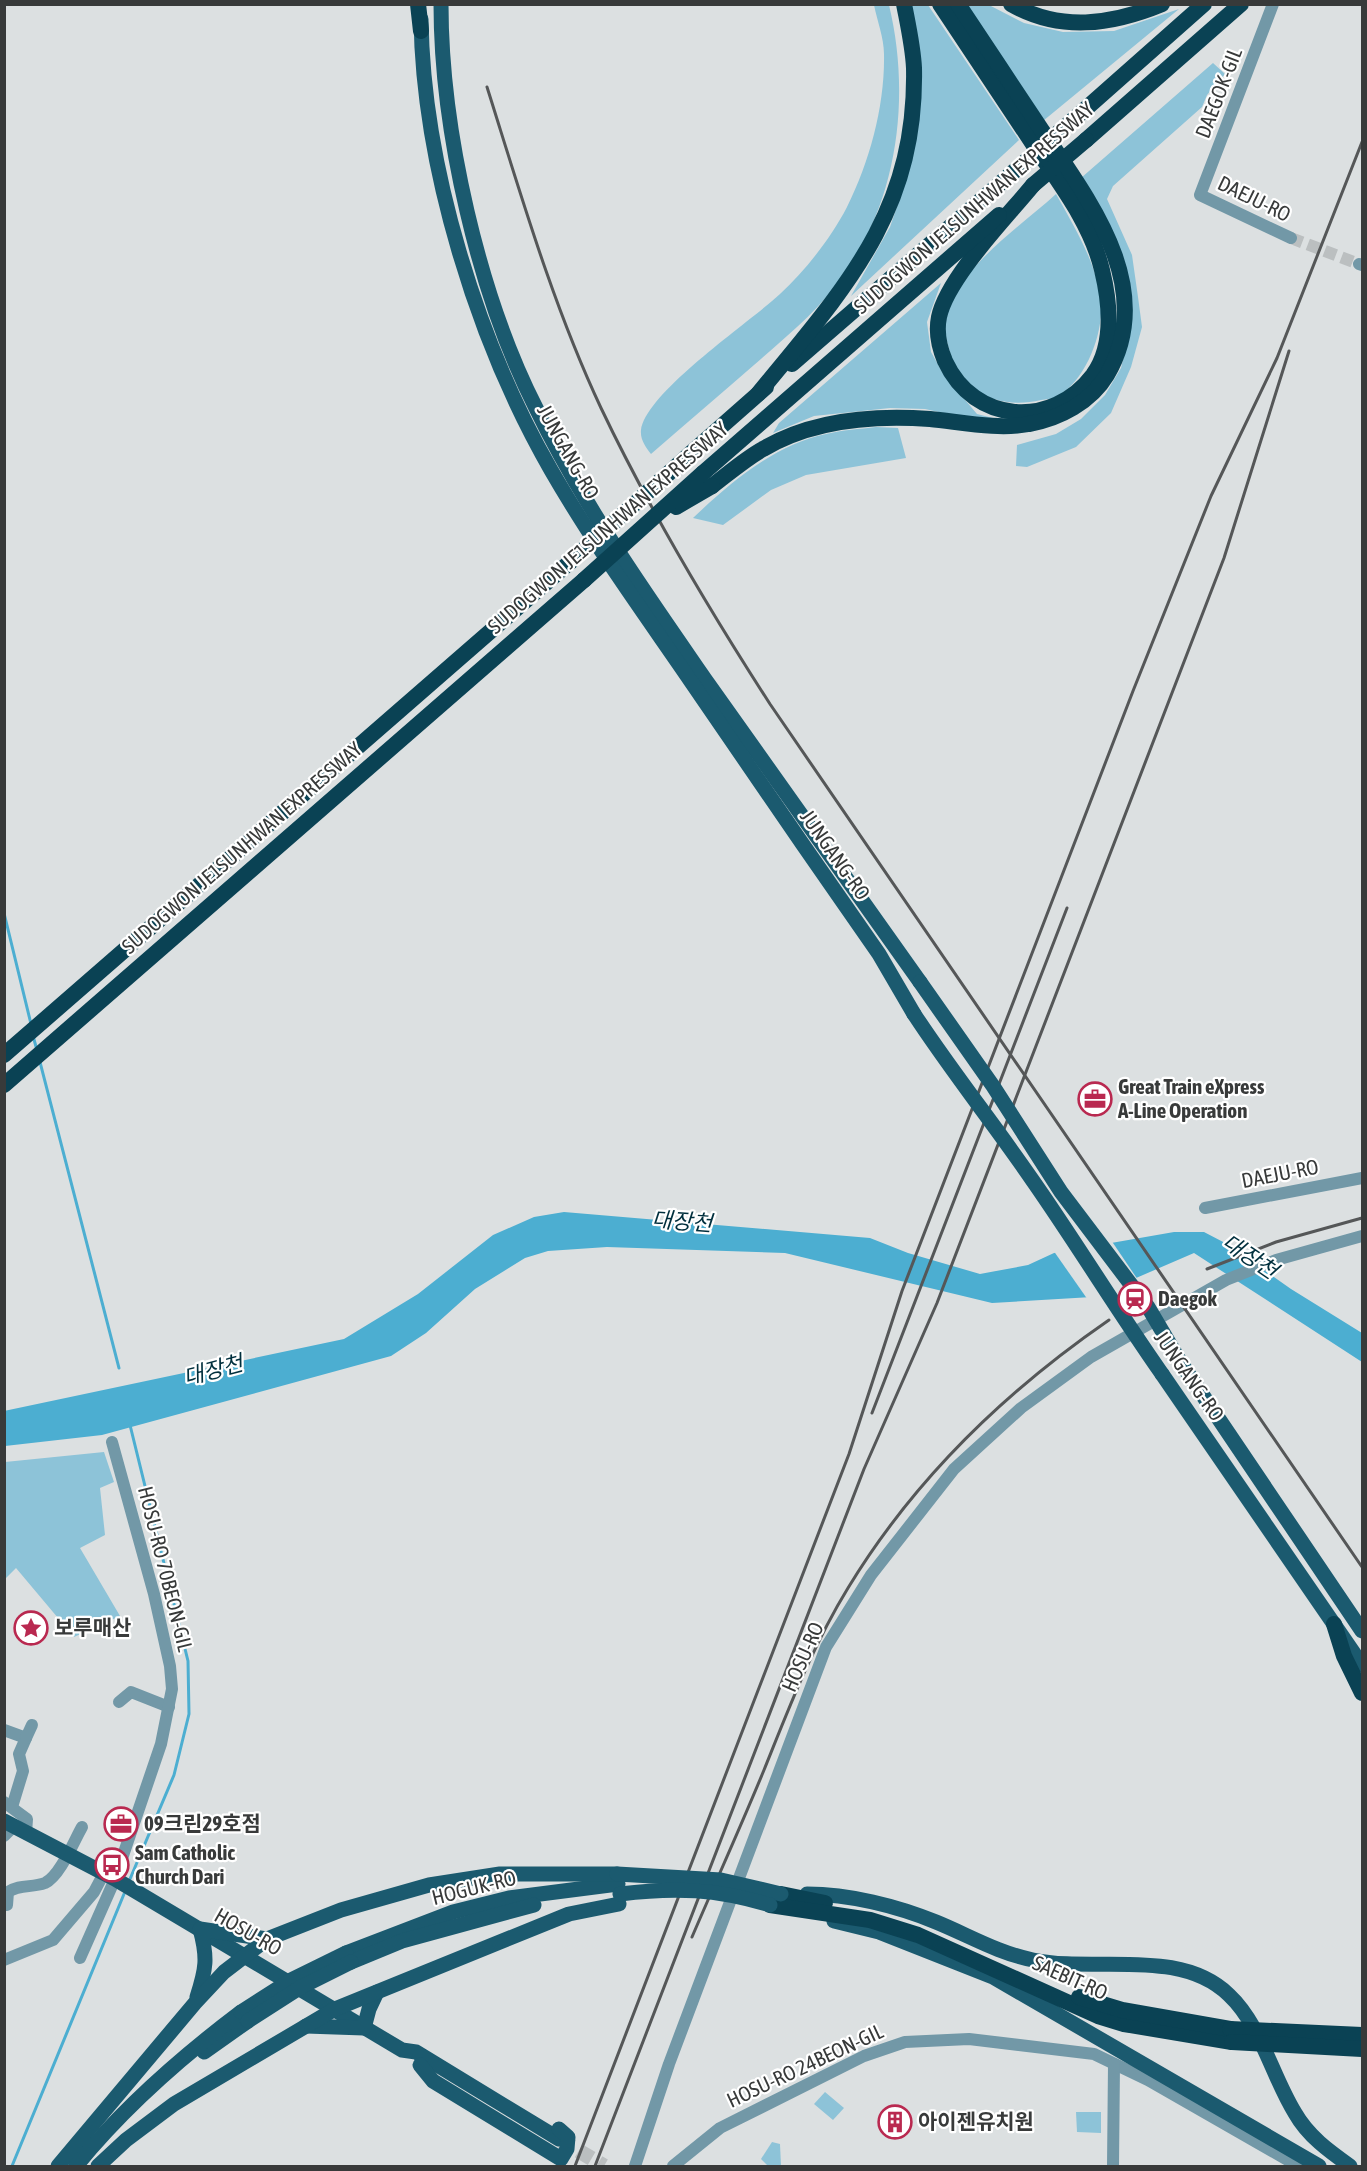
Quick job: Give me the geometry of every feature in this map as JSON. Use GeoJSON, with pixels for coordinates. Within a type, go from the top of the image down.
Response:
{"type":"FeatureCollection","features":[{"type":"Feature","properties":{"kind":"highway"},"geometry":{"type":"LineString","coordinates":[[420,4],[421,31]]}},
{"type":"Feature","properties":{"kind":"highway"},"geometry":{"type":"LineString","coordinates":[[758,394],[847,282],[891,206],[910,138],[913,103],[914,66],[904,4]]}},
{"type":"Feature","properties":{"kind":"highway"},"geometry":{"type":"LineString","coordinates":[[940,4],[1079,213],[1099,259],[1107,291],[1109,317],[1107,338],[1094,374],[1066,401],[1033,413],[1015,413],[976,399],[962,386],[950,370],[942,353],[938,334],[939,317],[955,281],[1033,185]]}},
{"type":"Feature","properties":{"kind":"highway"},"geometry":{"type":"LineString","coordinates":[[707,480],[763,448],[792,436],[850,420],[920,419],[1028,425],[1055,418],[1084,401],[1103,381],[1119,354],[1126,310],[1121,278],[1111,243],[1089,200],[958,4]]}},
{"type":"Feature","properties":{"kind":"highway"},"geometry":{"type":"LineString","coordinates":[[1011,4],[1030,15],[1055,22],[1079,24],[1104,22],[1139,14],[1162,4]]}},
{"type":"Feature","properties":{"kind":"highway","name":"SUDOGWON JE1SUNHWAN EXPRESSWAY"},"geometry":{"type":"LineString","coordinates":[[7,1053],[1204,4]]}},
{"type":"Feature","properties":{"kind":"highway","name":"SUDOGWON JE1SUNHWAN EXPRESSWAY"},"geometry":{"type":"LineString","coordinates":[[11,1079],[645,525],[707,480],[1033,185],[1235,10]]}},
{"type":"Feature","properties":{"kind":"highway"},"geometry":{"type":"LineString","coordinates":[[1334,1624],[1344,1656],[1362,1694]]}},
{"type":"Feature","properties":{"kind":"highway","name":"SAEBIT-RO"},"geometry":{"type":"LineString","coordinates":[[776,1900],[870,1920],[918,1935],[1098,2016],[1124,2024],[1362,2049]]}},
{"type":"Feature","properties":{"kind":"highway","name":"SAEBIT-RO"},"geometry":{"type":"LineString","coordinates":[[1231,2036],[1362,2036]]}},
{"type":"Feature","properties":{"kind":"main road","name":"JUNGANG-RO"},"geometry":{"type":"LineString","coordinates":[[441,4],[449,102],[466,201],[495,307],[535,407],[588,504],[662,618],[987,1076],[1067,1200],[1148,1307],[1181,1363],[1362,1631]]}},
{"type":"Feature","properties":{"kind":"main road","name":"JUNGANG-RO"},"geometry":{"type":"LineString","coordinates":[[421,31],[438,164],[454,237],[492,344],[546,460],[641,609],[879,954],[914,1014],[958,1081],[1032,1179],[1077,1244],[1104,1290],[1362,1665]]}},
{"type":"Feature","properties":{"kind":"main road","name":"HOSU-RO"},"geometry":{"type":"LineString","coordinates":[[12,1829],[109,1876],[405,2051],[410,2060],[424,2062],[557,2142]]}},
{"type":"Feature","properties":{"kind":"main road"},"geometry":{"type":"LineString","coordinates":[[58,2166],[69,2150],[195,2003],[244,1954],[267,1939],[341,1910],[429,1885],[500,1874],[619,1889]]}},
{"type":"Feature","properties":{"kind":"main road"},"geometry":{"type":"LineString","coordinates":[[98,2166],[126,2140],[174,2104],[334,2009],[569,1914],[619,1889],[665,1881],[776,1900],[879,1932],[993,1977],[1319,2166]]}},
{"type":"Feature","properties":{"kind":"main road","name":"HOGUK-RO"},"geometry":{"type":"LineString","coordinates":[[244,2017],[291,1980],[349,1958],[453,1912],[521,1896],[619,1889]]}},
{"type":"Feature","properties":{"kind":"main road"},"geometry":{"type":"LineString","coordinates":[[776,1900],[820,1894],[882,1905],[934,1921],[991,1947],[1031,1960],[1070,1966],[1170,1966],[1212,1982],[1228,1994],[1243,2010],[1295,2114],[1316,2141],[1350,2166]]}},
{"type":"Feature","properties":{"kind":"main road"},"geometry":{"type":"LineString","coordinates":[[195,2003],[205,1974],[207,1955],[200,1929],[267,1939]]}},
{"type":"Feature","properties":{"kind":"main road"},"geometry":{"type":"LineString","coordinates":[[306,2026],[364,2028],[377,1992]]}},
{"type":"Feature","properties":{"kind":"main road"},"geometry":{"type":"LineString","coordinates":[[76,2166],[149,2087],[196,2046],[244,2017]]}},
{"type":"Feature","properties":{"kind":"main road"},"geometry":{"type":"LineString","coordinates":[[86,2166],[156,2093],[244,2017]]}},
{"type":"Feature","properties":{"kind":"main road"},"geometry":{"type":"LineString","coordinates":[[424,2062],[460,2069],[564,2132],[568,2137],[565,2155],[558,2158],[433,2081],[424,2062]]}},
{"type":"Feature","properties":{"kind":"street","name":"DAEGOK-GIL"},"geometry":{"type":"LineString","coordinates":[[1200,195],[1273,4]]}},
{"type":"Feature","properties":{"kind":"street","name":"DAEJU-RO"},"geometry":{"type":"LineString","coordinates":[[1200,195],[1291,238]]}},
{"type":"Feature","properties":{"kind":"street","name":"DAEJU-RO"},"geometry":{"type":"LineString","coordinates":[[1205,1208],[1362,1178]]}},
{"type":"Feature","properties":{"kind":"street","name":"HOSU-RO"},"geometry":{"type":"LineString","coordinates":[[635,2166],[669,2064],[826,1647],[871,1575],[954,1469],[1021,1408],[1091,1358],[1226,1280],[1276,1260],[1362,1236]]}},
{"type":"Feature","properties":{"kind":"street","name":"HOSU-RO 70BEON-GIL"},"geometry":{"type":"LineString","coordinates":[[109,1876],[120,1856],[161,1744],[172,1689],[170,1666],[154,1594],[112,1442]]}},
{"type":"Feature","properties":{"kind":"street"},"geometry":{"type":"LineString","coordinates":[[119,1702],[131,1692],[169,1707]]}},
{"type":"Feature","properties":{"kind":"street","name":"HOSU-RO"},"geometry":{"type":"LineString","coordinates":[[12,1829],[27,1820],[8,1805],[23,1771],[19,1754],[32,1725]]}},
{"type":"Feature","properties":{"kind":"street"},"geometry":{"type":"LineString","coordinates":[[4,1730],[26,1738]]}},
{"type":"Feature","properties":{"kind":"street"},"geometry":{"type":"LineString","coordinates":[[7,1905],[8,1892],[17,1886],[43,1884],[52,1878],[82,1827]]}},
{"type":"Feature","properties":{"kind":"street"},"geometry":{"type":"LineString","coordinates":[[80,1958],[109,1876]]}},
{"type":"Feature","properties":{"kind":"street"},"geometry":{"type":"LineString","coordinates":[[4,1960],[53,1940],[109,1876]]}},
{"type":"Feature","properties":{"kind":"street","name":"HOSU-RO 24BEON-GIL"},"geometry":{"type":"LineString","coordinates":[[673,2166],[720,2128],[864,2056],[904,2042],[969,2039],[1094,2054],[1148,2080],[1298,2166]]}},
{"type":"Feature","properties":{"kind":"street"},"geometry":{"type":"LineString","coordinates":[[1113,2166],[1114,2064]]}},
{"type":"Feature","properties":{"kind":"shaded area"},"geometry":{"type":"Polygon","coordinates":[[[874,5],[889,5],[896,41],[899,78],[894,153],[885,190],[872,225],[855,258],[815,310],[651,454],[641,434],[647,414],[679,378],[701,358],[789,285],[808,265],[847,207],[869,152],[882,93],[884,48],[874,5]]]}},
{"type":"Feature","properties":{"kind":"shaded area"},"geometry":{"type":"Polygon","coordinates":[[[908,5],[928,5],[1019,140],[851,296],[890,227],[906,180],[908,5]]]}},
{"type":"Feature","properties":{"kind":"shaded area"},"geometry":{"type":"Polygon","coordinates":[[[963,5],[989,5],[1024,23],[1063,32],[1114,31],[1179,9],[1043,121],[963,5]]]}},
{"type":"Feature","properties":{"kind":"shaded area"},"geometry":{"type":"Polygon","coordinates":[[[1213,63],[1225,74],[1207,95],[1202,107],[1113,186],[1107,199],[1132,255],[1142,327],[1131,367],[1111,413],[1076,447],[1027,467],[1016,466],[1017,445],[1056,434],[1081,419],[1105,395],[1121,368],[1128,339],[1129,300],[1081,178],[1213,63]]]}},
{"type":"Feature","properties":{"kind":"shaded area"},"geometry":{"type":"Polygon","coordinates":[[[1056,194],[1086,251],[1097,282],[1101,313],[1098,336],[1083,371],[1076,381],[1058,396],[1026,402],[997,400],[972,387],[954,364],[946,335],[945,323],[948,311],[963,282],[974,268],[1000,242],[1056,194]]]}},
{"type":"Feature","properties":{"kind":"shaded area"},"geometry":{"type":"Polygon","coordinates":[[[941,283],[927,322],[931,352],[944,375],[977,414],[1001,420],[961,417],[925,409],[890,408],[814,416],[773,433],[779,423],[941,283]]]}},
{"type":"Feature","properties":{"kind":"shaded area"},"geometry":{"type":"Polygon","coordinates":[[[876,427],[898,428],[906,458],[806,475],[771,490],[723,525],[693,518],[754,467],[788,447],[826,434],[876,427]]]}},
{"type":"Feature","properties":{"kind":"shaded area"},"geometry":{"type":"Polygon","coordinates":[[[104,1452],[114,1482],[100,1488],[105,1535],[80,1548],[120,1616],[74,1637],[16,1568],[5,1579],[5,1462],[104,1452]]]}},
{"type":"Feature","properties":{"kind":"shaded area"},"geometry":{"type":"Polygon","coordinates":[[[825,2092],[844,2108],[833,2120],[814,2104],[825,2092]]]}},
{"type":"Feature","properties":{"kind":"shaded area"},"geometry":{"type":"Polygon","coordinates":[[[1076,2112],[1101,2112],[1101,2133],[1077,2132],[1076,2112]]]}},
{"type":"Feature","properties":{"kind":"shaded area"},"geometry":{"type":"Polygon","coordinates":[[[772,2142],[780,2144],[781,2166],[768,2166],[761,2159],[772,2142]]]}},
{"type":"Feature","properties":{"kind":"water","name":"대장천"},"geometry":{"type":"Polygon","coordinates":[[[564,1212],[870,1238],[908,1253],[980,1274],[1028,1265],[1054,1253],[1174,1232],[1204,1232],[1227,1244],[1291,1289],[1362,1333],[1362,1362],[1194,1253],[1092,1297],[992,1303],[785,1253],[607,1247],[548,1251],[525,1258],[475,1289],[426,1333],[391,1356],[102,1435],[5,1446],[4,1411],[344,1339],[418,1294],[493,1235],[534,1217],[564,1212]]]}},
{"type":"Feature","properties":{"kind":"pier"},"geometry":{"type":"Polygon","coordinates":[[[1111,1240],[1138,1280],[1088,1300],[1053,1250],[1111,1240]]]}},
{"type":"Feature","properties":{"kind":"waterway"},"geometry":{"type":"LineString","coordinates":[[4,913],[31,1024]]}},
{"type":"Feature","properties":{"kind":"waterway"},"geometry":{"type":"LineString","coordinates":[[33,1036],[37,1050]]}},
{"type":"Feature","properties":{"kind":"waterway"},"geometry":{"type":"LineString","coordinates":[[40,1062],[119,1368]]}},
{"type":"Feature","properties":{"kind":"waterway"},"geometry":{"type":"LineString","coordinates":[[130,1425],[188,1661],[189,1714],[174,1775],[130,1879]]}},
{"type":"Feature","properties":{"kind":"waterway"},"geometry":{"type":"LineString","coordinates":[[12,2166],[124,1894]]}},
{"type":"Feature","properties":{"kind":"tunnel"},"geometry":{"type":"LineString","coordinates":[[1291,238],[1359,264]]}},
{"type":"Feature","properties":{"kind":"tunnel"},"geometry":{"type":"LineString","coordinates":[[559,2139],[604,2166]]}},
{"type":"Feature","properties":{"kind":"railway"},"geometry":{"type":"LineString","coordinates":[[487,87],[539,250],[584,369],[639,484],[702,595],[770,704],[1362,1567]]}},
{"type":"Feature","properties":{"kind":"railway"},"geometry":{"type":"LineString","coordinates":[[575,2166],[849,1454],[902,1291],[1133,691],[1211,496],[1277,358],[1362,142]]}},
{"type":"Feature","properties":{"kind":"railway"},"geometry":{"type":"LineString","coordinates":[[595,2166],[864,1469],[937,1303],[1224,558],[1289,351]]}},
{"type":"Feature","properties":{"kind":"railway"},"geometry":{"type":"LineString","coordinates":[[872,1413],[1067,908]]}},
{"type":"Feature","properties":{"kind":"railway"},"geometry":{"type":"LineString","coordinates":[[1207,1269],[1276,1242],[1362,1218]]}},
{"type":"Feature","properties":{"kind":"railway"},"geometry":{"type":"LineString","coordinates":[[692,1937],[813,1654],[835,1610],[874,1549],[902,1511],[964,1440],[1034,1377],[1109,1320]]}},
{"type":"Feature","properties":{"kind":"place","name":"Great Train eXpress A-Line Operation"},"geometry":{"type":"Point","coordinates":[1095,1099]}},
{"type":"Feature","properties":{"kind":"place","name":"Daegok"},"geometry":{"type":"Point","coordinates":[1135,1299]}},
{"type":"Feature","properties":{"kind":"place","name":"보루매산"},"geometry":{"type":"Point","coordinates":[31,1628]}},
{"type":"Feature","properties":{"kind":"place","name":"09크린29호점"},"geometry":{"type":"Point","coordinates":[121,1824]}},
{"type":"Feature","properties":{"kind":"place","name":"Sam Catholic Church Dari"},"geometry":{"type":"Point","coordinates":[112,1865]}},
{"type":"Feature","properties":{"kind":"place","name":"아이젠유치원"},"geometry":{"type":"Point","coordinates":[895,2122]}}]}
